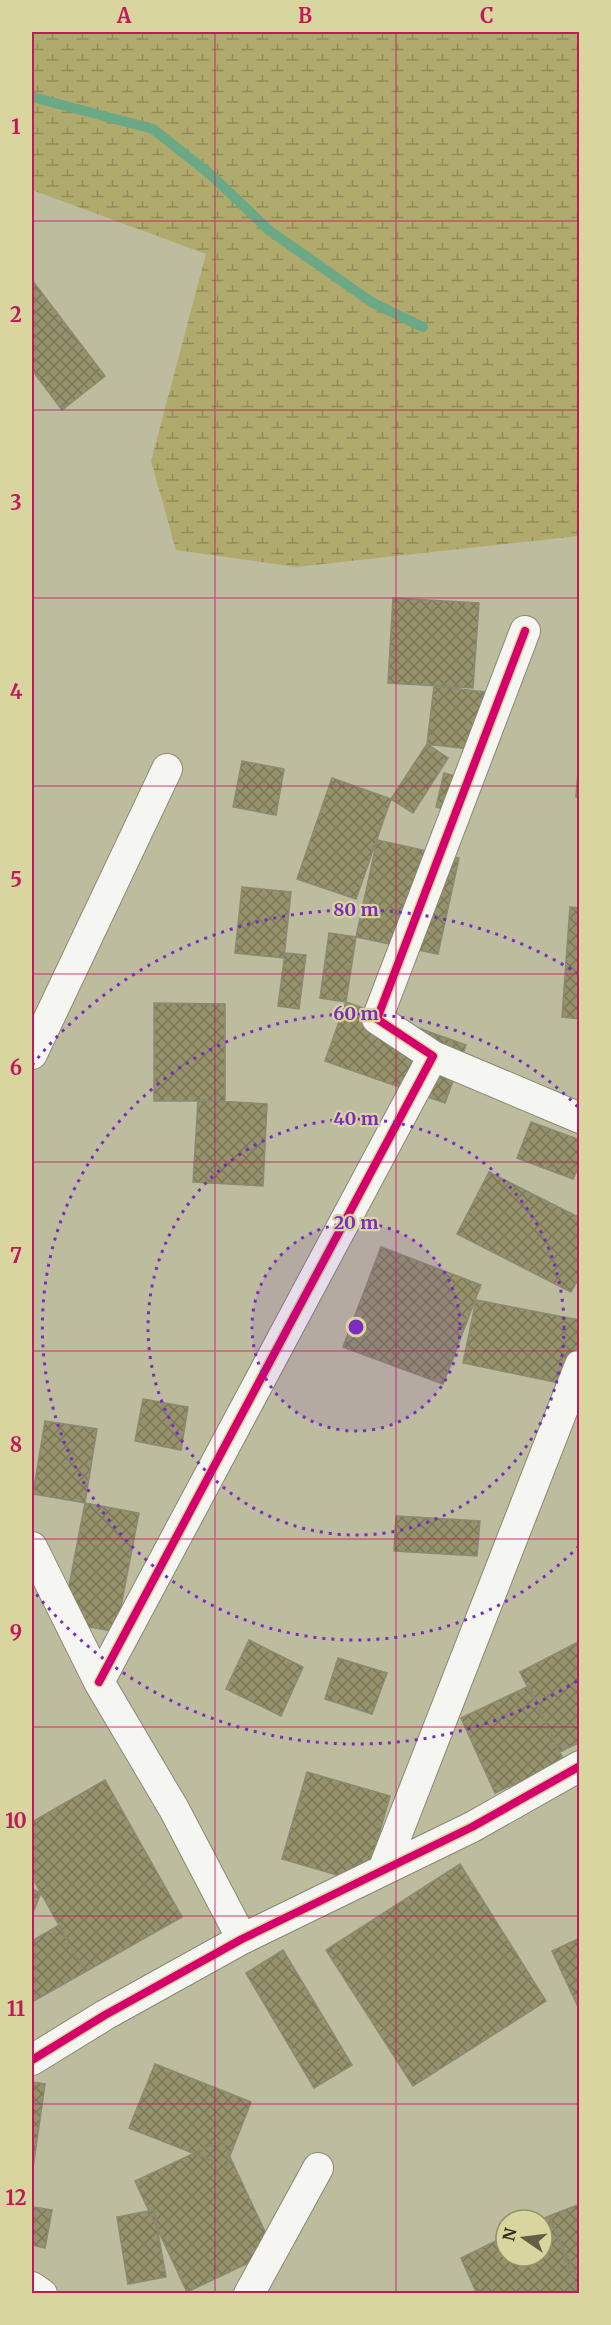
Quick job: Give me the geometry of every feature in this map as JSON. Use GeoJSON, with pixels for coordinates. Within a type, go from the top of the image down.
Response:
{"type":"FeatureCollection","features":[{"type":"Feature","properties":{"kind":"street"},"geometry":{"type":"LineString","coordinates":[[525,631],[377,1019],[433,1056],[579,1118]]}},
{"type":"Feature","properties":{"kind":"street"},"geometry":{"type":"LineString","coordinates":[[32,1054],[167,769]]}},
{"type":"Feature","properties":{"kind":"street"},"geometry":{"type":"LineString","coordinates":[[99,1682],[433,1056]]}},
{"type":"Feature","properties":{"kind":"street"},"geometry":{"type":"LineString","coordinates":[[383,1870],[579,1365]]}},
{"type":"Feature","properties":{"kind":"street"},"geometry":{"type":"LineString","coordinates":[[32,1546],[99,1682],[174,1809],[242,1939]]}},
{"type":"Feature","properties":{"kind":"street"},"geometry":{"type":"LineString","coordinates":[[32,2060],[105,2015],[242,1939],[472,1827],[579,1766]]}},
{"type":"Feature","properties":{"kind":"street"},"geometry":{"type":"LineString","coordinates":[[249,2294],[318,2168]]}},
{"type":"Feature","properties":{"kind":"street"},"geometry":{"type":"LineString","coordinates":[[32,2287],[42,2294]]}},
{"type":"Feature","properties":{"kind":"green space"},"geometry":{"type":"Polygon","coordinates":[[[32,32],[579,32],[579,536],[296,567],[176,550],[151,461],[206,254],[32,190],[32,32]]]}},
{"type":"Feature","properties":{"kind":"building"},"geometry":{"type":"Polygon","coordinates":[[[32,280],[105,376],[62,410],[32,370],[32,280]]]}},
{"type":"Feature","properties":{"kind":"building"},"geometry":{"type":"Polygon","coordinates":[[[393,598],[479,603],[473,688],[388,683],[393,598]]]}},
{"type":"Feature","properties":{"kind":"building"},"geometry":{"type":"Polygon","coordinates":[[[434,686],[493,693],[486,751],[427,744],[434,686]]]}},
{"type":"Feature","properties":{"kind":"building"},"geometry":{"type":"Polygon","coordinates":[[[427,744],[448,758],[413,813],[391,799],[427,744]]]}},
{"type":"Feature","properties":{"kind":"building"},"geometry":{"type":"Polygon","coordinates":[[[580,747],[580,797],[576,797],[580,747]]]}},
{"type":"Feature","properties":{"kind":"building"},"geometry":{"type":"Polygon","coordinates":[[[242,761],[284,769],[276,815],[233,807],[242,761]]]}},
{"type":"Feature","properties":{"kind":"building"},"geometry":{"type":"Polygon","coordinates":[[[444,773],[478,782],[470,815],[436,807],[444,773]]]}},
{"type":"Feature","properties":{"kind":"building"},"geometry":{"type":"Polygon","coordinates":[[[332,778],[391,799],[356,899],[297,879],[332,778]]]}},
{"type":"Feature","properties":{"kind":"building"},"geometry":{"type":"Polygon","coordinates":[[[377,840],[459,858],[438,954],[356,937],[377,840]]]}},
{"type":"Feature","properties":{"kind":"building"},"geometry":{"type":"Polygon","coordinates":[[[242,887],[291,892],[284,958],[235,953],[242,887]]]}},
{"type":"Feature","properties":{"kind":"building"},"geometry":{"type":"Polygon","coordinates":[[[570,907],[580,908],[580,1019],[562,1017],[570,907]]]}},
{"type":"Feature","properties":{"kind":"building"},"geometry":{"type":"Polygon","coordinates":[[[329,933],[356,937],[346,1002],[320,998],[329,933]]]}},
{"type":"Feature","properties":{"kind":"building"},"geometry":{"type":"Polygon","coordinates":[[[285,953],[306,955],[299,1009],[278,1006],[285,953]]]}},
{"type":"Feature","properties":{"kind":"building"},"geometry":{"type":"Polygon","coordinates":[[[346,1002],[466,1045],[445,1103],[325,1061],[346,1002]]]}},
{"type":"Feature","properties":{"kind":"building"},"geometry":{"type":"Polygon","coordinates":[[[154,1003],[225,1004],[225,1101],[154,1101],[154,1003]]]}},
{"type":"Feature","properties":{"kind":"building"},"geometry":{"type":"Polygon","coordinates":[[[198,1100],[267,1104],[263,1186],[193,1182],[198,1100]]]}},
{"type":"Feature","properties":{"kind":"building"},"geometry":{"type":"Polygon","coordinates":[[[531,1122],[580,1140],[580,1163],[573,1179],[517,1158],[531,1122]]]}},
{"type":"Feature","properties":{"kind":"building"},"geometry":{"type":"Polygon","coordinates":[[[489,1172],[580,1218],[580,1276],[571,1292],[457,1234],[489,1172]]]}},
{"type":"Feature","properties":{"kind":"building"},"geometry":{"type":"Polygon","coordinates":[[[381,1247],[481,1285],[443,1384],[343,1347],[381,1247]]]}},
{"type":"Feature","properties":{"kind":"building"},"geometry":{"type":"Polygon","coordinates":[[[476,1300],[580,1320],[580,1359],[574,1386],[463,1363],[476,1300]]]}},
{"type":"Feature","properties":{"kind":"building"},"geometry":{"type":"Polygon","coordinates":[[[143,1399],[188,1407],[181,1450],[135,1441],[143,1399]]]}},
{"type":"Feature","properties":{"kind":"building"},"geometry":{"type":"Polygon","coordinates":[[[45,1421],[97,1429],[85,1503],[33,1494],[45,1421]]]}},
{"type":"Feature","properties":{"kind":"building"},"geometry":{"type":"Polygon","coordinates":[[[85,1503],[139,1513],[116,1632],[62,1622],[85,1503]]]}},
{"type":"Feature","properties":{"kind":"building"},"geometry":{"type":"Polygon","coordinates":[[[396,1516],[480,1521],[477,1556],[394,1551],[396,1516]]]}},
{"type":"Feature","properties":{"kind":"building"},"geometry":{"type":"Polygon","coordinates":[[[249,1640],[303,1667],[281,1716],[226,1689],[249,1640]]]}},
{"type":"Feature","properties":{"kind":"building"},"geometry":{"type":"Polygon","coordinates":[[[580,1641],[580,1742],[560,1752],[520,1672],[580,1641]]]}},
{"type":"Feature","properties":{"kind":"building"},"geometry":{"type":"Polygon","coordinates":[[[338,1658],[387,1673],[372,1714],[325,1699],[338,1658]]]}},
{"type":"Feature","properties":{"kind":"building"},"geometry":{"type":"Polygon","coordinates":[[[529,1686],[564,1761],[495,1793],[461,1718],[529,1686]]]}},
{"type":"Feature","properties":{"kind":"building"},"geometry":{"type":"Polygon","coordinates":[[[307,1772],[390,1796],[365,1883],[282,1859],[307,1772]]]}},
{"type":"Feature","properties":{"kind":"building"},"geometry":{"type":"Polygon","coordinates":[[[105,1780],[182,1917],[85,1972],[32,1877],[32,1822],[105,1780]]]}},
{"type":"Feature","properties":{"kind":"building"},"geometry":{"type":"Polygon","coordinates":[[[460,1864],[546,2001],[413,2086],[326,1950],[460,1864]]]}},
{"type":"Feature","properties":{"kind":"building"},"geometry":{"type":"Polygon","coordinates":[[[32,1889],[41,1893],[32,1915],[32,1889]]]}},
{"type":"Feature","properties":{"kind":"building"},"geometry":{"type":"Polygon","coordinates":[[[59,1925],[85,1972],[32,2002],[32,1941],[59,1925]]]}},
{"type":"Feature","properties":{"kind":"building"},"geometry":{"type":"Polygon","coordinates":[[[580,1938],[580,2011],[552,1951],[580,1938]]]}},
{"type":"Feature","properties":{"kind":"building"},"geometry":{"type":"Polygon","coordinates":[[[283,1950],[352,2065],[314,2088],[246,1973],[283,1950]]]}},
{"type":"Feature","properties":{"kind":"building"},"geometry":{"type":"Polygon","coordinates":[[[155,2064],[251,2102],[226,2166],[129,2128],[155,2064]]]}},
{"type":"Feature","properties":{"kind":"building"},"geometry":{"type":"Polygon","coordinates":[[[32,2082],[45,2084],[32,2175],[32,2082]]]}},
{"type":"Feature","properties":{"kind":"building"},"geometry":{"type":"Polygon","coordinates":[[[222,2140],[274,2251],[187,2292],[135,2181],[222,2140]]]}},
{"type":"Feature","properties":{"kind":"building"},"geometry":{"type":"Polygon","coordinates":[[[580,2204],[580,2294],[554,2229],[554,2214],[580,2204]]]}},
{"type":"Feature","properties":{"kind":"building"},"geometry":{"type":"Polygon","coordinates":[[[32,2207],[52,2210],[45,2248],[32,2245],[32,2207]]]}},
{"type":"Feature","properties":{"kind":"building"},"geometry":{"type":"Polygon","coordinates":[[[154,2210],[166,2277],[128,2284],[117,2217],[154,2210]]]}},
{"type":"Feature","properties":{"kind":"building"},"geometry":{"type":"Polygon","coordinates":[[[554,2227],[580,2283],[580,2294],[477,2294],[461,2258],[494,2242],[494,2268],[554,2268],[554,2227]]]}},
{"type":"Feature","properties":{"kind":"waterway"},"geometry":{"type":"LineString","coordinates":[[32,97],[153,129],[211,175],[270,231],[373,303],[423,327]]}},
{"type":"Feature","properties":{"kind":"cycle path"},"geometry":{"type":"LineString","coordinates":[[99,1682],[433,1056],[377,1019],[525,631]]}},
{"type":"Feature","properties":{"kind":"cycle path"},"geometry":{"type":"LineString","coordinates":[[32,2060],[105,2015],[242,1939],[472,1827],[580,1766]]}}]}
